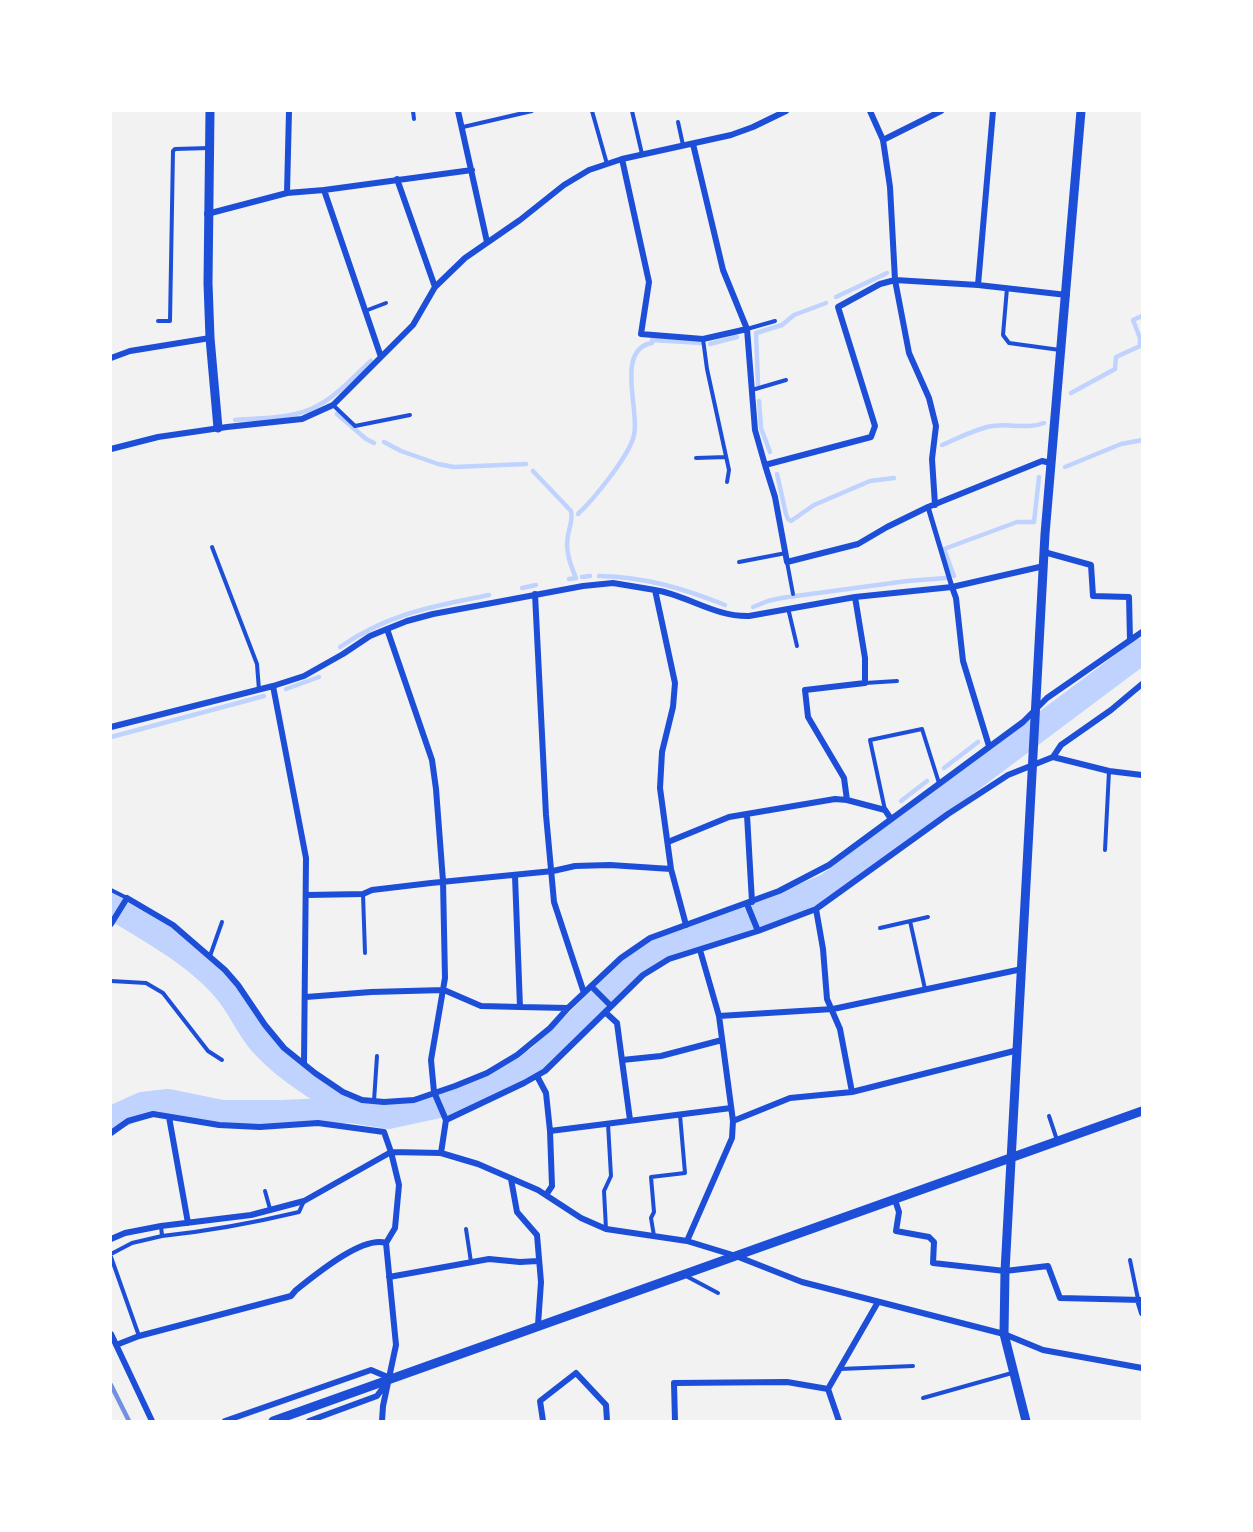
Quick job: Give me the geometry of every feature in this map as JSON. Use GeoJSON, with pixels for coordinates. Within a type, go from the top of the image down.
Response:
{"type":"FeatureCollection","features":[{"type":"Feature","properties":{"kind":"street"},"geometry":{"type":"LineString","coordinates":[[210,111],[207,214],[210,338],[218,428]]}},
{"type":"Feature","properties":{"kind":"street"},"geometry":{"type":"LineString","coordinates":[[287,193],[289,111]]}},
{"type":"Feature","properties":{"kind":"street"},"geometry":{"type":"LineString","coordinates":[[458,111],[487,242]]}},
{"type":"Feature","properties":{"kind":"street"},"geometry":{"type":"LineString","coordinates":[[111,449],[158,437],[218,428],[302,420],[333,405],[413,324],[435,287],[465,258],[520,220],[564,185],[589,170],[622,159],[731,135],[786,111]]}},
{"type":"Feature","properties":{"kind":"street"},"geometry":{"type":"LineString","coordinates":[[870,111],[883,140],[890,187],[895,280],[909,353],[936,426],[933,478],[935,505]]}},
{"type":"Feature","properties":{"kind":"street"},"geometry":{"type":"LineString","coordinates":[[883,140],[940,111]]}},
{"type":"Feature","properties":{"kind":"street"},"geometry":{"type":"LineString","coordinates":[[978,285],[993,111]]}},
{"type":"Feature","properties":{"kind":"street"},"geometry":{"type":"LineString","coordinates":[[1026,1421],[1004,1334],[1005,1271],[1044,552],[1081,111]]}},
{"type":"Feature","properties":{"kind":"street"},"geometry":{"type":"LineString","coordinates":[[693,144],[723,270],[747,329],[755,430],[775,497],[788,562],[858,544],[928,507],[1042,461],[1051,463]]}},
{"type":"Feature","properties":{"kind":"street"},"geometry":{"type":"LineString","coordinates":[[622,159],[649,282],[640,334],[703,339],[747,329]]}},
{"type":"Feature","properties":{"kind":"street"},"geometry":{"type":"LineString","coordinates":[[207,214],[287,193],[472,170]]}},
{"type":"Feature","properties":{"kind":"street"},"geometry":{"type":"LineString","coordinates":[[397,179],[435,287]]}},
{"type":"Feature","properties":{"kind":"street"},"geometry":{"type":"LineString","coordinates":[[324,190],[381,357]]}},
{"type":"Feature","properties":{"kind":"street"},"geometry":{"type":"LineString","coordinates":[[765,465],[871,437],[875,426],[838,307],[880,284],[895,280],[978,285],[1067,295]]}},
{"type":"Feature","properties":{"kind":"street"},"geometry":{"type":"LineString","coordinates":[[111,358],[130,351],[210,338]]}},
{"type":"Feature","properties":{"kind":"street"},"geometry":{"type":"LineString","coordinates":[[928,507],[951,587],[956,597],[963,661],[988,746]]}},
{"type":"Feature","properties":{"kind":"street"},"geometry":{"type":"LineString","coordinates":[[1044,552],[1091,565],[1093,596],[1129,597],[1130,640]]}},
{"type":"Feature","properties":{"kind":"street"},"geometry":{"type":"LineString","coordinates":[[111,727],[259,690],[304,676],[370,636],[407,621],[535,594],[614,583],[666,592],[722,613],[738,616],[855,597],[951,587],[1044,567]]}},
{"type":"Feature","properties":{"kind":"street"},"geometry":{"type":"LineString","coordinates":[[655,590],[675,683],[671,721],[662,752],[660,788],[671,869],[686,925]]}},
{"type":"Feature","properties":{"kind":"street"},"geometry":{"type":"LineString","coordinates":[[535,594],[546,815],[554,902],[584,993]]}},
{"type":"Feature","properties":{"kind":"street"},"geometry":{"type":"LineString","coordinates":[[847,800],[844,778],[808,717],[805,690],[865,683],[865,658],[855,597]]}},
{"type":"Feature","properties":{"kind":"street"},"geometry":{"type":"LineString","coordinates":[[387,629],[432,760],[443,881],[445,978],[431,1060],[435,1094],[445,1118],[441,1152]]}},
{"type":"Feature","properties":{"kind":"street"},"geometry":{"type":"LineString","coordinates":[[112,922],[126,901],[173,925],[210,956],[238,985],[284,1048],[343,1092],[362,1100],[414,1100],[487,1073],[517,1055],[550,1028],[621,958],[650,938],[749,905],[829,865],[1142,632]]}},
{"type":"Feature","properties":{"kind":"street"},"geometry":{"type":"LineString","coordinates":[[445,1118],[545,1071],[605,1012],[609,1004],[643,975],[669,959],[816,909],[948,814],[1008,775],[1053,758],[1061,746],[1111,710],[1142,684]]}},
{"type":"Feature","properties":{"kind":"street"},"geometry":{"type":"LineString","coordinates":[[273,686],[306,858],[304,1064]]}},
{"type":"Feature","properties":{"kind":"street"},"geometry":{"type":"LineString","coordinates":[[1053,758],[1109,771],[1142,775]]}},
{"type":"Feature","properties":{"kind":"street"},"geometry":{"type":"LineString","coordinates":[[668,842],[729,817],[835,799],[885,810],[891,819]]}},
{"type":"Feature","properties":{"kind":"street"},"geometry":{"type":"LineString","coordinates":[[747,815],[749,905],[757,929]]}},
{"type":"Feature","properties":{"kind":"street"},"geometry":{"type":"LineString","coordinates":[[307,895],[363,894],[372,890],[443,881],[553,872],[575,866],[610,865],[671,869]]}},
{"type":"Feature","properties":{"kind":"street"},"geometry":{"type":"LineString","coordinates":[[515,876],[520,1007]]}},
{"type":"Feature","properties":{"kind":"street"},"geometry":{"type":"LineString","coordinates":[[816,909],[823,949],[827,999],[840,1029],[852,1092]]}},
{"type":"Feature","properties":{"kind":"street"},"geometry":{"type":"LineString","coordinates":[[687,1241],[732,1138],[731,1108],[719,1016],[699,950]]}},
{"type":"Feature","properties":{"kind":"street"},"geometry":{"type":"LineString","coordinates":[[719,1016],[833,1009],[1022,969]]}},
{"type":"Feature","properties":{"kind":"street"},"geometry":{"type":"LineString","coordinates":[[592,987],[609,1004]]}},
{"type":"Feature","properties":{"kind":"street"},"geometry":{"type":"LineString","coordinates":[[306,997],[444,990],[481,1006],[568,1008]]}},
{"type":"Feature","properties":{"kind":"street"},"geometry":{"type":"LineString","coordinates":[[605,1012],[617,1023],[630,1120]]}},
{"type":"Feature","properties":{"kind":"street"},"geometry":{"type":"LineString","coordinates":[[622,1060],[661,1056],[722,1040]]}},
{"type":"Feature","properties":{"kind":"street"},"geometry":{"type":"LineString","coordinates":[[732,1121],[790,1098],[852,1092],[1018,1050]]}},
{"type":"Feature","properties":{"kind":"street"},"geometry":{"type":"LineString","coordinates":[[537,1076],[546,1093],[550,1131],[552,1186],[546,1196]]}},
{"type":"Feature","properties":{"kind":"street"},"geometry":{"type":"LineString","coordinates":[[550,1131],[731,1108]]}},
{"type":"Feature","properties":{"kind":"street"},"geometry":{"type":"LineString","coordinates":[[273,1421],[1142,1111]]}},
{"type":"Feature","properties":{"kind":"street"},"geometry":{"type":"LineString","coordinates":[[111,1133],[128,1121],[153,1114],[219,1125],[260,1127],[318,1123],[384,1132],[392,1152],[399,1185],[395,1228],[386,1243],[396,1345],[381,1421]]}},
{"type":"Feature","properties":{"kind":"street"},"geometry":{"type":"LineString","coordinates":[[169,1117],[188,1223]]}},
{"type":"Feature","properties":{"kind":"street"},"geometry":{"type":"LineString","coordinates":[[111,1239],[125,1233],[161,1226],[251,1215],[270,1210],[304,1201],[392,1152],[441,1152],[478,1164],[511,1179],[546,1196],[581,1218],[606,1229],[687,1241],[736,1256],[802,1282],[1004,1334],[1043,1350],[1142,1368]]}},
{"type":"Feature","properties":{"kind":"street"},"geometry":{"type":"LineString","coordinates":[[511,1179],[517,1212],[537,1235],[541,1282],[538,1325]]}},
{"type":"Feature","properties":{"kind":"street"},"geometry":{"type":"LineString","coordinates":[[896,1200],[899,1212],[896,1231],[929,1237],[934,1242],[933,1263],[1005,1271],[1048,1266],[1060,1298],[1140,1300],[1142,1313]]}},
{"type":"Feature","properties":{"kind":"street"},"geometry":{"type":"LineString","coordinates":[[116,1345],[139,1336],[291,1296],[319,1272],[344,1256],[370,1242],[379,1240],[386,1243]]}},
{"type":"Feature","properties":{"kind":"street"},"geometry":{"type":"LineString","coordinates":[[389,1277],[489,1259],[538,1261]]}},
{"type":"Feature","properties":{"kind":"street"},"geometry":{"type":"LineString","coordinates":[[839,1421],[828,1389],[878,1302]]}},
{"type":"Feature","properties":{"kind":"street"},"geometry":{"type":"LineString","coordinates":[[111,1334],[152,1421]]}},
{"type":"Feature","properties":{"kind":"street"},"geometry":{"type":"LineString","coordinates":[[225,1421],[371,1370],[390,1378]]}},
{"type":"Feature","properties":{"kind":"street"},"geometry":{"type":"LineString","coordinates":[[543,1421],[540,1401],[576,1373],[606,1406],[607,1421]]}},
{"type":"Feature","properties":{"kind":"street"},"geometry":{"type":"LineString","coordinates":[[309,1421],[376,1396],[390,1378]]}},
{"type":"Feature","properties":{"kind":"street"},"geometry":{"type":"LineString","coordinates":[[675,1421],[674,1383],[788,1382],[828,1389]]}},
{"type":"Feature","properties":{"kind":"lane"},"geometry":{"type":"LineString","coordinates":[[413,111],[414,119]]}},
{"type":"Feature","properties":{"kind":"lane"},"geometry":{"type":"LineString","coordinates":[[463,127],[532,111]]}},
{"type":"Feature","properties":{"kind":"lane"},"geometry":{"type":"LineString","coordinates":[[592,111],[607,164]]}},
{"type":"Feature","properties":{"kind":"lane"},"geometry":{"type":"LineString","coordinates":[[632,111],[642,154]]}},
{"type":"Feature","properties":{"kind":"lane"},"geometry":{"type":"LineString","coordinates":[[678,122],[683,146]]}},
{"type":"Feature","properties":{"kind":"lane"},"geometry":{"type":"LineString","coordinates":[[159,321],[170,321],[173,152],[175,149],[209,148]]}},
{"type":"Feature","properties":{"kind":"lane"},"geometry":{"type":"LineString","coordinates":[[1007,288],[1003,335],[1005,340],[1009,343],[1061,350]]}},
{"type":"Feature","properties":{"kind":"lane"},"geometry":{"type":"LineString","coordinates":[[365,311],[386,303]]}},
{"type":"Feature","properties":{"kind":"lane"},"geometry":{"type":"LineString","coordinates":[[747,329],[775,321]]}},
{"type":"Feature","properties":{"kind":"lane"},"geometry":{"type":"LineString","coordinates":[[703,339],[707,369],[729,470],[727,482]]}},
{"type":"Feature","properties":{"kind":"lane"},"geometry":{"type":"LineString","coordinates":[[752,390],[786,380]]}},
{"type":"Feature","properties":{"kind":"lane"},"geometry":{"type":"LineString","coordinates":[[333,405],[355,426],[410,416]]}},
{"type":"Feature","properties":{"kind":"lane"},"geometry":{"type":"LineString","coordinates":[[696,458],[726,457]]}},
{"type":"Feature","properties":{"kind":"lane"},"geometry":{"type":"LineString","coordinates":[[212,547],[257,664],[259,690]]}},
{"type":"Feature","properties":{"kind":"lane"},"geometry":{"type":"LineString","coordinates":[[739,562],[786,553]]}},
{"type":"Feature","properties":{"kind":"lane"},"geometry":{"type":"LineString","coordinates":[[788,562],[793,594]]}},
{"type":"Feature","properties":{"kind":"lane"},"geometry":{"type":"LineString","coordinates":[[788,608],[797,645]]}},
{"type":"Feature","properties":{"kind":"lane"},"geometry":{"type":"LineString","coordinates":[[865,683],[897,681]]}},
{"type":"Feature","properties":{"kind":"lane"},"geometry":{"type":"LineString","coordinates":[[885,810],[870,740],[922,729],[939,783]]}},
{"type":"Feature","properties":{"kind":"lane"},"geometry":{"type":"LineString","coordinates":[[1106,850],[1109,771]]}},
{"type":"Feature","properties":{"kind":"lane"},"geometry":{"type":"LineString","coordinates":[[111,890],[126,901]]}},
{"type":"Feature","properties":{"kind":"lane"},"geometry":{"type":"LineString","coordinates":[[363,894],[365,952]]}},
{"type":"Feature","properties":{"kind":"lane"},"geometry":{"type":"LineString","coordinates":[[880,928],[928,917]]}},
{"type":"Feature","properties":{"kind":"lane"},"geometry":{"type":"LineString","coordinates":[[909,921],[925,989]]}},
{"type":"Feature","properties":{"kind":"lane"},"geometry":{"type":"LineString","coordinates":[[210,956],[222,922]]}},
{"type":"Feature","properties":{"kind":"lane"},"geometry":{"type":"LineString","coordinates":[[111,981],[146,983],[163,993],[208,1051],[222,1060]]}},
{"type":"Feature","properties":{"kind":"lane"},"geometry":{"type":"LineString","coordinates":[[374,1101],[377,1056]]}},
{"type":"Feature","properties":{"kind":"lane"},"geometry":{"type":"LineString","coordinates":[[654,1236],[651,1218],[654,1212],[651,1177],[685,1173],[680,1114]]}},
{"type":"Feature","properties":{"kind":"lane"},"geometry":{"type":"LineString","coordinates":[[1049,1116],[1057,1140]]}},
{"type":"Feature","properties":{"kind":"lane"},"geometry":{"type":"LineString","coordinates":[[606,1229],[604,1191],[611,1176],[608,1124]]}},
{"type":"Feature","properties":{"kind":"lane"},"geometry":{"type":"LineString","coordinates":[[265,1191],[270,1210]]}},
{"type":"Feature","properties":{"kind":"lane"},"geometry":{"type":"LineString","coordinates":[[139,1336],[111,1255],[132,1243],[162,1236],[221,1229],[299,1212],[304,1201]]}},
{"type":"Feature","properties":{"kind":"lane"},"geometry":{"type":"LineString","coordinates":[[161,1226],[162,1236]]}},
{"type":"Feature","properties":{"kind":"lane"},"geometry":{"type":"LineString","coordinates":[[466,1229],[471,1262]]}},
{"type":"Feature","properties":{"kind":"lane"},"geometry":{"type":"LineString","coordinates":[[1130,1260],[1140,1300]]}},
{"type":"Feature","properties":{"kind":"lane"},"geometry":{"type":"LineString","coordinates":[[684,1275],[718,1293]]}},
{"type":"Feature","properties":{"kind":"lane"},"geometry":{"type":"LineString","coordinates":[[840,1369],[913,1366]]}},
{"type":"Feature","properties":{"kind":"lane"},"geometry":{"type":"LineString","coordinates":[[923,1398],[1014,1373]]}},
{"type":"Feature","properties":{"kind":"waterway"},"geometry":{"type":"LineString","coordinates":[[836,297],[887,273]]}},
{"type":"Feature","properties":{"kind":"waterway"},"geometry":{"type":"LineString","coordinates":[[758,384],[756,333],[782,325],[794,315],[826,303]]}},
{"type":"Feature","properties":{"kind":"waterway"},"geometry":{"type":"LineString","coordinates":[[1071,393],[1115,369],[1116,357],[1140,346],[1140,338],[1133,320],[1142,316]]}},
{"type":"Feature","properties":{"kind":"waterway"},"geometry":{"type":"LineString","coordinates":[[710,344],[737,337]]}},
{"type":"Feature","properties":{"kind":"waterway"},"geometry":{"type":"LineString","coordinates":[[578,514],[610,477],[631,444],[635,424],[631,382],[634,357],[641,348],[652,343],[652,340],[702,343]]}},
{"type":"Feature","properties":{"kind":"waterway"},"geometry":{"type":"LineString","coordinates":[[235,420],[277,417],[308,410],[331,397],[371,361]]}},
{"type":"Feature","properties":{"kind":"waterway"},"geometry":{"type":"LineString","coordinates":[[759,401],[761,428],[770,452]]}},
{"type":"Feature","properties":{"kind":"waterway"},"geometry":{"type":"LineString","coordinates":[[337,414],[374,443]]}},
{"type":"Feature","properties":{"kind":"waterway"},"geometry":{"type":"LineString","coordinates":[[942,445],[987,427],[1030,426],[1044,423]]}},
{"type":"Feature","properties":{"kind":"waterway"},"geometry":{"type":"LineString","coordinates":[[1065,467],[1121,444],[1142,440]]}},
{"type":"Feature","properties":{"kind":"waterway"},"geometry":{"type":"LineString","coordinates":[[384,442],[401,451],[454,467],[526,464]]}},
{"type":"Feature","properties":{"kind":"waterway"},"geometry":{"type":"LineString","coordinates":[[533,471],[571,511],[567,546],[576,578],[569,579]]}},
{"type":"Feature","properties":{"kind":"waterway"},"geometry":{"type":"LineString","coordinates":[[777,474],[786,514],[791,521],[814,505],[870,481],[894,478]]}},
{"type":"Feature","properties":{"kind":"waterway"},"geometry":{"type":"LineString","coordinates":[[954,576],[944,549],[1017,522],[1034,522],[1039,477]]}},
{"type":"Feature","properties":{"kind":"waterway"},"geometry":{"type":"LineString","coordinates":[[582,577],[590,576]]}},
{"type":"Feature","properties":{"kind":"waterway"},"geometry":{"type":"LineString","coordinates":[[599,576],[664,584],[725,605]]}},
{"type":"Feature","properties":{"kind":"waterway"},"geometry":{"type":"LineString","coordinates":[[753,607],[781,598],[946,578]]}},
{"type":"Feature","properties":{"kind":"waterway"},"geometry":{"type":"LineString","coordinates":[[522,588],[536,585]]}},
{"type":"Feature","properties":{"kind":"waterway"},"geometry":{"type":"LineString","coordinates":[[340,647],[358,635],[394,619],[430,608],[489,595]]}},
{"type":"Feature","properties":{"kind":"waterway"},"geometry":{"type":"LineString","coordinates":[[111,1119],[142,1105],[168,1102],[222,1113],[351,1110],[388,1116],[453,1102],[538,1060],[634,968],[658,949],[774,909],[828,886],[1142,651]]}},
{"type":"Feature","properties":{"kind":"waterway"},"geometry":{"type":"LineString","coordinates":[[286,689],[319,677]]}},
{"type":"Feature","properties":{"kind":"waterway"},"geometry":{"type":"LineString","coordinates":[[111,737],[264,696]]}},
{"type":"Feature","properties":{"kind":"waterway"},"geometry":{"type":"LineString","coordinates":[[944,768],[978,742]]}},
{"type":"Feature","properties":{"kind":"waterway"},"geometry":{"type":"LineString","coordinates":[[901,801],[927,781]]}},
{"type":"Feature","properties":{"kind":"waterway"},"geometry":{"type":"LineString","coordinates":[[111,906],[187,954],[226,990],[257,1037],[272,1053],[304,1079],[351,1110]]}},
{"type":"Feature","properties":{"kind":"railway"},"geometry":{"type":"LineString","coordinates":[[111,1385],[129,1421]]}}]}
